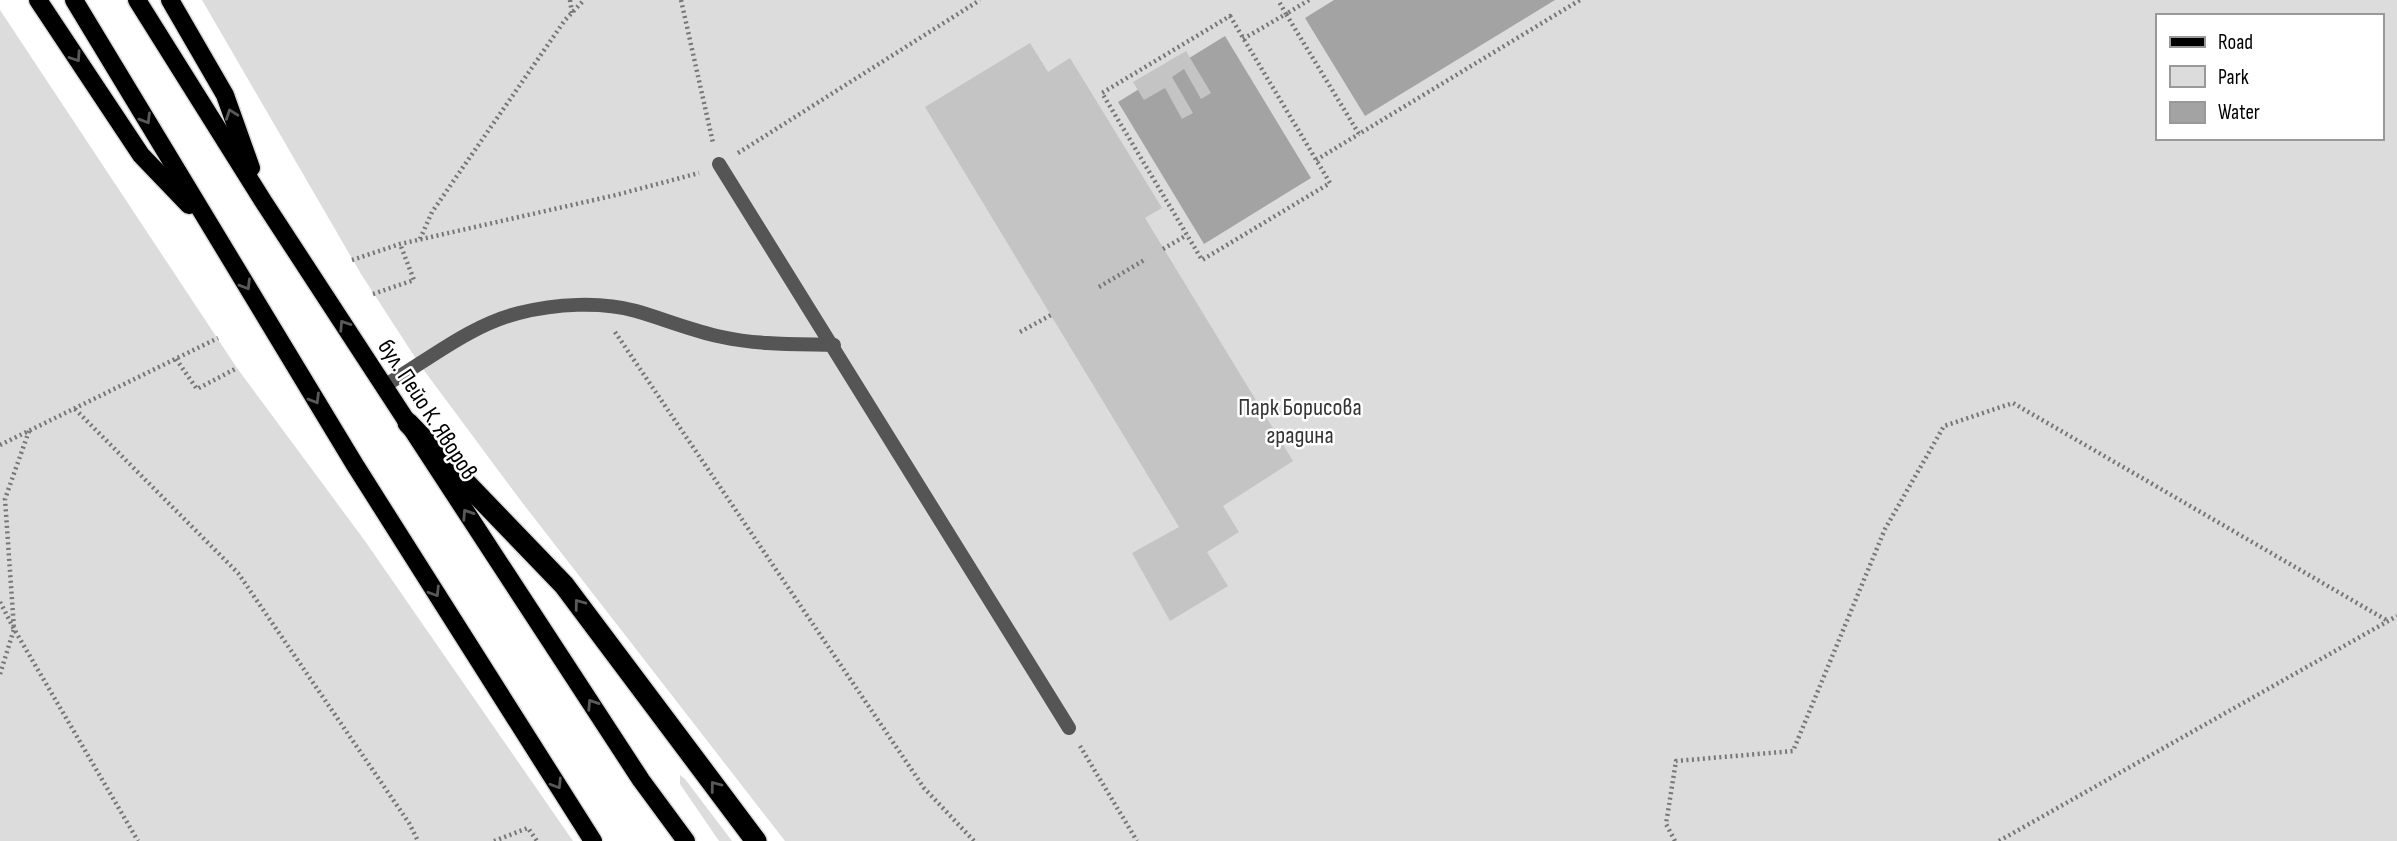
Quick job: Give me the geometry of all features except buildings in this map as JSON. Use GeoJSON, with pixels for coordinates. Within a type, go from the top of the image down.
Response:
{"type":"FeatureCollection","features":[{"type":"Feature","properties":{"kind":"highway"},"geometry":{"type":"LineString","coordinates":[[408,423],[564,584],[756,841]]}},
{"type":"Feature","properties":{"kind":"main road"},"geometry":{"type":"LineString","coordinates":[[38,0],[141,155],[212,229]]}},
{"type":"Feature","properties":{"kind":"main road"},"geometry":{"type":"LineString","coordinates":[[74,0],[355,465],[593,841]]}},
{"type":"Feature","properties":{"kind":"main road","name":"бул. Пейо К. Яворов"},"geometry":{"type":"LineString","coordinates":[[137,0],[262,201],[641,780],[686,841]]}},
{"type":"Feature","properties":{"kind":"main road"},"geometry":{"type":"LineString","coordinates":[[170,0],[225,95],[262,201]]}},
{"type":"Feature","properties":{"kind":"lane"},"geometry":{"type":"LineString","coordinates":[[719,164],[834,345],[1069,727]]}},
{"type":"Feature","properties":{"kind":"lane"},"geometry":{"type":"LineString","coordinates":[[384,386],[479,327],[519,313],[562,306],[597,305],[632,310],[741,341],[834,345]]}},
{"type":"Feature","properties":{"kind":"path"},"geometry":{"type":"LineString","coordinates":[[570,0],[572,13]]}},
{"type":"Feature","properties":{"kind":"path"},"geometry":{"type":"LineString","coordinates":[[419,240],[432,212],[572,13],[584,0]]}},
{"type":"Feature","properties":{"kind":"path"},"geometry":{"type":"LineString","coordinates":[[681,0],[719,164]]}},
{"type":"Feature","properties":{"kind":"path"},"geometry":{"type":"LineString","coordinates":[[352,260],[400,244],[695,175],[719,164],[980,0]]}},
{"type":"Feature","properties":{"kind":"path"},"geometry":{"type":"LineString","coordinates":[[1278,0],[1359,134]]}},
{"type":"Feature","properties":{"kind":"path"},"geometry":{"type":"LineString","coordinates":[[1243,39],[1309,0]]}},
{"type":"Feature","properties":{"kind":"path"},"geometry":{"type":"LineString","coordinates":[[1315,160],[1580,0]]}},
{"type":"Feature","properties":{"kind":"path"},"geometry":{"type":"LineString","coordinates":[[1230,16],[1243,39],[1330,183],[1202,260],[1102,93],[1230,16]]}},
{"type":"Feature","properties":{"kind":"path"},"geometry":{"type":"LineString","coordinates":[[1163,249],[1187,235]]}},
{"type":"Feature","properties":{"kind":"path"},"geometry":{"type":"LineString","coordinates":[[373,293],[414,280],[400,244]]}},
{"type":"Feature","properties":{"kind":"path"},"geometry":{"type":"LineString","coordinates":[[1099,287],[1146,259]]}},
{"type":"Feature","properties":{"kind":"path"},"geometry":{"type":"LineString","coordinates":[[597,305],[924,788],[974,841]]}},
{"type":"Feature","properties":{"kind":"path"},"geometry":{"type":"LineString","coordinates":[[1020,332],[1051,315]]}},
{"type":"Feature","properties":{"kind":"path"},"geometry":{"type":"LineString","coordinates":[[0,445],[218,338]]}},
{"type":"Feature","properties":{"kind":"path"},"geometry":{"type":"LineString","coordinates":[[176,359],[197,389],[237,368]]}},
{"type":"Feature","properties":{"kind":"path"},"geometry":{"type":"LineString","coordinates":[[1675,841],[1666,824],[1676,761],[1793,751],[1885,528],[1944,426],[2013,403],[2388,621]]}},
{"type":"Feature","properties":{"kind":"path"},"geometry":{"type":"LineString","coordinates":[[75,409],[238,573],[409,823],[418,841]]}},
{"type":"Feature","properties":{"kind":"path"},"geometry":{"type":"LineString","coordinates":[[0,674],[14,629],[5,499],[29,431]]}},
{"type":"Feature","properties":{"kind":"path"},"geometry":{"type":"LineString","coordinates":[[0,602],[138,841]]}},
{"type":"Feature","properties":{"kind":"path"},"geometry":{"type":"LineString","coordinates":[[1999,841],[2397,616]]}},
{"type":"Feature","properties":{"kind":"path"},"geometry":{"type":"LineString","coordinates":[[1069,727],[1137,841]]}},
{"type":"Feature","properties":{"kind":"path"},"geometry":{"type":"LineString","coordinates":[[494,841],[528,828],[537,841]]}},
{"type":"Feature","properties":{"kind":"green space","name":"Парк Борисова градина"},"geometry":{"type":"Polygon","coordinates":[[[202,0],[2397,0],[2397,841],[785,841],[521,501],[420,365],[361,274],[202,0]]]}},
{"type":"Feature","properties":{"kind":"green space"},"geometry":{"type":"Polygon","coordinates":[[[0,10],[237,368],[365,541],[573,841],[0,841],[0,10]]]}},
{"type":"Feature","properties":{"kind":"green space"},"geometry":{"type":"Polygon","coordinates":[[[680,775],[732,841],[719,841],[680,784],[680,775]]]}},
{"type":"Feature","properties":{"kind":"water"},"geometry":{"type":"Polygon","coordinates":[[[1334,0],[1555,0],[1365,116],[1305,18],[1334,0]]]}},
{"type":"Feature","properties":{"kind":"water"},"geometry":{"type":"Polygon","coordinates":[[[1225,36],[1311,178],[1204,244],[1118,102],[1225,36]]]}}]}
